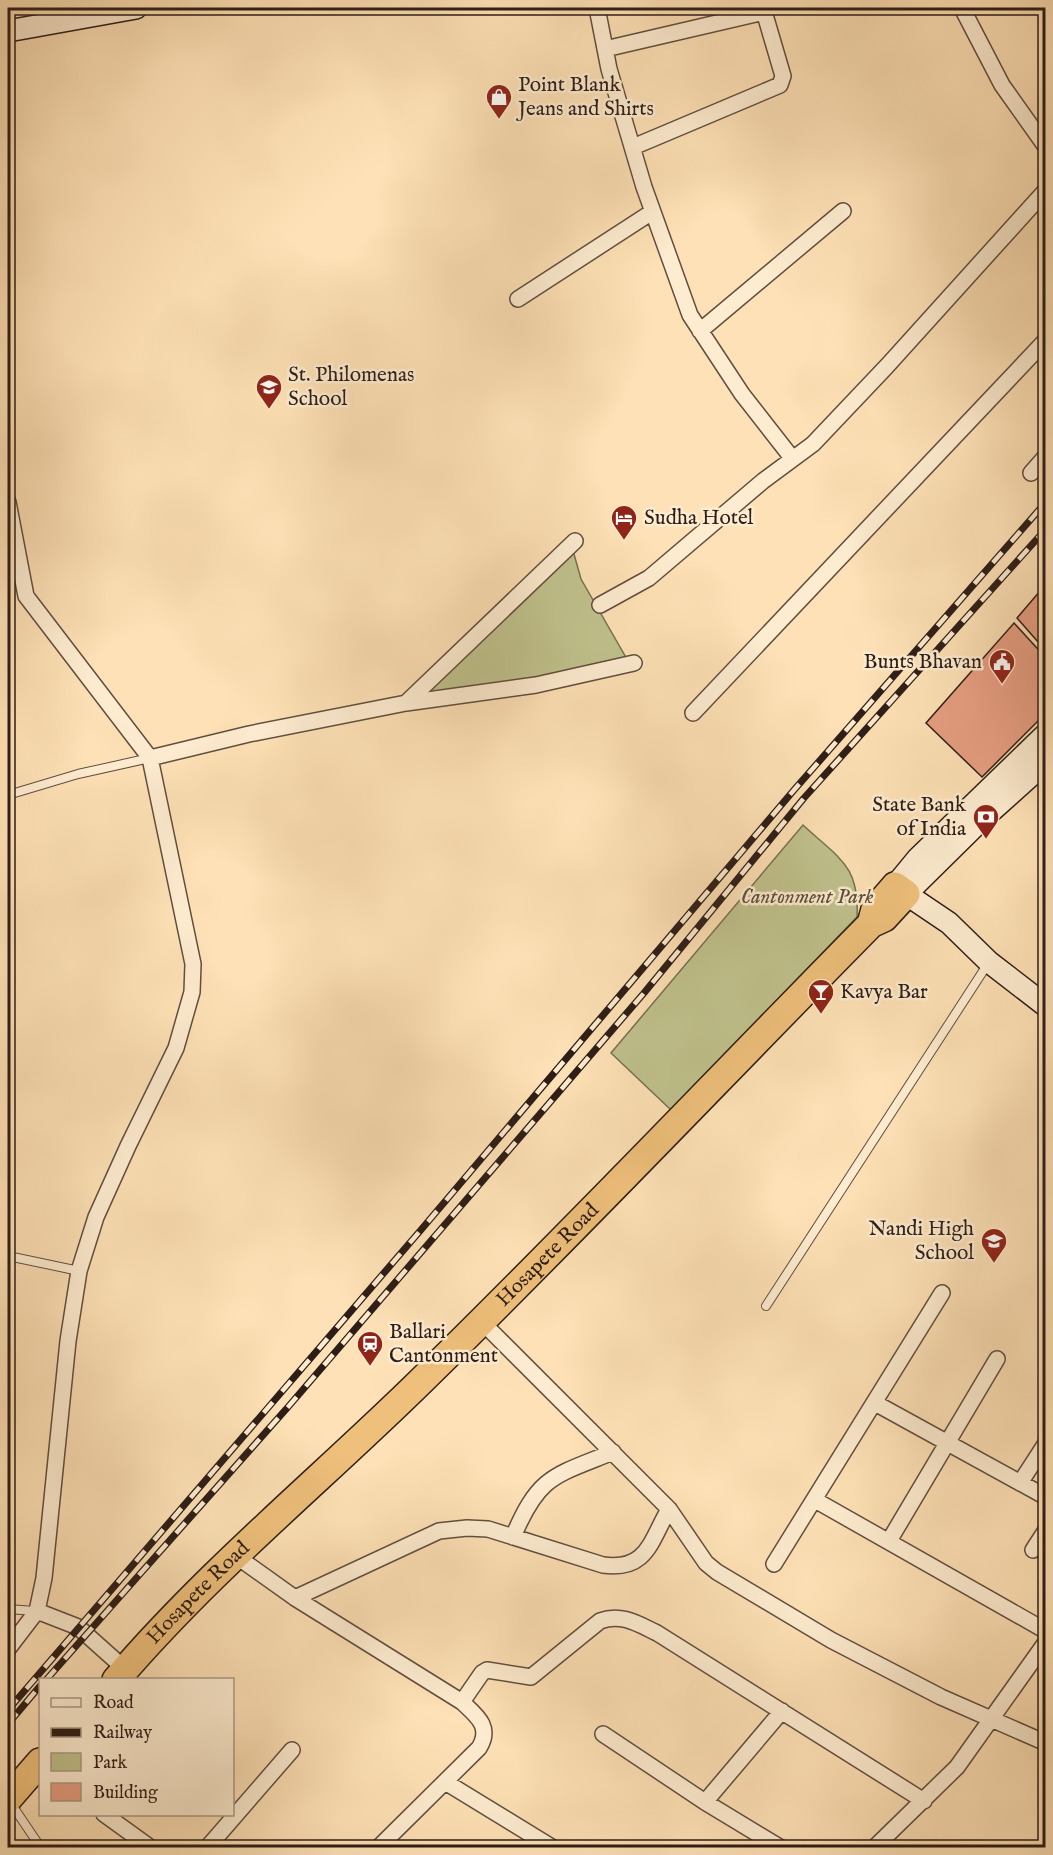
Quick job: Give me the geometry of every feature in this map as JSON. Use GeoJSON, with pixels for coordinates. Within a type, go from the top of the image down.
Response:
{"type":"FeatureCollection","features":[{"type":"Feature","properties":{"kind":"highway","name":"Hosapete Road"},"geometry":{"type":"LineString","coordinates":[[121,1674],[236,1556],[338,1462],[482,1322],[871,924],[875,909],[900,890]]}},
{"type":"Feature","properties":{"kind":"highway"},"geometry":{"type":"LineString","coordinates":[[8,1799],[39,1766]]}},
{"type":"Feature","properties":{"kind":"street"},"geometry":{"type":"LineString","coordinates":[[8,31],[136,8]]}},
{"type":"Feature","properties":{"kind":"street"},"geometry":{"type":"LineString","coordinates":[[597,8],[605,49],[652,212],[690,315],[742,394],[792,458]]}},
{"type":"Feature","properties":{"kind":"street"},"geometry":{"type":"LineString","coordinates":[[962,8],[1002,84],[1046,147]]}},
{"type":"Feature","properties":{"kind":"street"},"geometry":{"type":"LineString","coordinates":[[605,49],[764,10],[783,76],[780,85],[633,147]]}},
{"type":"Feature","properties":{"kind":"street"},"geometry":{"type":"LineString","coordinates":[[600,605],[649,578],[792,458],[813,444],[887,366],[1046,190]]}},
{"type":"Feature","properties":{"kind":"street"},"geometry":{"type":"LineString","coordinates":[[700,332],[843,211]]}},
{"type":"Feature","properties":{"kind":"street"},"geometry":{"type":"LineString","coordinates":[[519,299],[652,212]]}},
{"type":"Feature","properties":{"kind":"street"},"geometry":{"type":"LineString","coordinates":[[693,713],[1046,340]]}},
{"type":"Feature","properties":{"kind":"street"},"geometry":{"type":"LineString","coordinates":[[1031,473],[1046,456]]}},
{"type":"Feature","properties":{"kind":"street"},"geometry":{"type":"LineString","coordinates":[[8,502],[26,596],[150,758],[193,964],[192,992],[176,1048],[96,1217],[79,1271],[68,1341],[44,1578],[37,1611],[8,1649]]}},
{"type":"Feature","properties":{"kind":"street"},"geometry":{"type":"LineString","coordinates":[[406,703],[575,541]]}},
{"type":"Feature","properties":{"kind":"street"},"geometry":{"type":"LineString","coordinates":[[150,758],[249,734],[406,703],[536,685],[633,663]]}},
{"type":"Feature","properties":{"kind":"street"},"geometry":{"type":"LineString","coordinates":[[900,890],[918,858],[1046,734]]}},
{"type":"Feature","properties":{"kind":"street"},"geometry":{"type":"LineString","coordinates":[[900,890],[1046,762]]}},
{"type":"Feature","properties":{"kind":"street"},"geometry":{"type":"LineString","coordinates":[[900,890],[949,923],[989,962],[1046,1006]]}},
{"type":"Feature","properties":{"kind":"street"},"geometry":{"type":"LineString","coordinates":[[774,1564],[942,1293]]}},
{"type":"Feature","properties":{"kind":"street"},"geometry":{"type":"LineString","coordinates":[[482,1322],[669,1509],[706,1563],[717,1572],[831,1640],[941,1697],[1046,1743]]}},
{"type":"Feature","properties":{"kind":"street"},"geometry":{"type":"LineString","coordinates":[[889,1541],[997,1359]]}},
{"type":"Feature","properties":{"kind":"street"},"geometry":{"type":"LineString","coordinates":[[875,1403],[1046,1497]]}},
{"type":"Feature","properties":{"kind":"street"},"geometry":{"type":"LineString","coordinates":[[1020,1483],[1046,1443]]}},
{"type":"Feature","properties":{"kind":"street"},"geometry":{"type":"LineString","coordinates":[[513,1537],[523,1512],[539,1488],[552,1477],[613,1452]]}},
{"type":"Feature","properties":{"kind":"street"},"geometry":{"type":"LineString","coordinates":[[815,1500],[1046,1631]]}},
{"type":"Feature","properties":{"kind":"street"},"geometry":{"type":"LineString","coordinates":[[295,1598],[439,1531],[467,1528],[488,1530],[620,1567],[632,1564],[641,1557],[669,1509]]}},
{"type":"Feature","properties":{"kind":"street"},"geometry":{"type":"LineString","coordinates":[[1033,1550],[1046,1530]]}},
{"type":"Feature","properties":{"kind":"street"},"geometry":{"type":"LineString","coordinates":[[236,1556],[295,1598],[462,1702],[482,1721],[485,1732],[484,1740],[447,1783],[378,1848]]}},
{"type":"Feature","properties":{"kind":"street"},"geometry":{"type":"LineString","coordinates":[[37,1611],[78,1627],[121,1674]]}},
{"type":"Feature","properties":{"kind":"street"},"geometry":{"type":"LineString","coordinates":[[462,1702],[482,1673],[494,1669],[531,1677],[600,1621],[611,1617],[622,1617],[657,1633],[924,1801]]}},
{"type":"Feature","properties":{"kind":"street"},"geometry":{"type":"LineString","coordinates":[[874,1848],[957,1767],[994,1719],[1046,1642]]}},
{"type":"Feature","properties":{"kind":"street"},"geometry":{"type":"LineString","coordinates":[[705,1802],[782,1711]]}},
{"type":"Feature","properties":{"kind":"street"},"geometry":{"type":"LineString","coordinates":[[603,1734],[705,1802],[781,1848]]}},
{"type":"Feature","properties":{"kind":"street"},"geometry":{"type":"LineString","coordinates":[[207,1848],[292,1750]]}},
{"type":"Feature","properties":{"kind":"street"},"geometry":{"type":"LineString","coordinates":[[447,1783],[553,1848]]}},
{"type":"Feature","properties":{"kind":"street"},"geometry":{"type":"LineString","coordinates":[[105,1816],[151,1848]]}},
{"type":"Feature","properties":{"kind":"lane"},"geometry":{"type":"LineString","coordinates":[[8,795],[150,758]]}},
{"type":"Feature","properties":{"kind":"lane"},"geometry":{"type":"LineString","coordinates":[[766,1306],[989,962]]}},
{"type":"Feature","properties":{"kind":"lane"},"geometry":{"type":"LineString","coordinates":[[8,1256],[79,1271]]}},
{"type":"Feature","properties":{"kind":"lane"},"geometry":{"type":"LineString","coordinates":[[8,1608],[37,1611]]}},
{"type":"Feature","properties":{"kind":"lane"},"geometry":{"type":"LineString","coordinates":[[8,1799],[32,1831],[41,1848]]}},
{"type":"Feature","properties":{"kind":"green space"},"geometry":{"type":"Polygon","coordinates":[[[572,547],[581,579],[628,661],[536,682],[419,697],[572,547]]]}},
{"type":"Feature","properties":{"kind":"green space","name":"Cantonment Park"},"geometry":{"type":"Polygon","coordinates":[[[803,825],[836,855],[850,874],[855,885],[857,917],[671,1110],[611,1053],[803,825]]]}},
{"type":"Feature","properties":{"kind":"building"},"geometry":{"type":"Polygon","coordinates":[[[1046,584],[1046,651],[1017,618],[1046,584]]]}},
{"type":"Feature","properties":{"kind":"building","name":"Bunts Bhavan"},"geometry":{"type":"Polygon","coordinates":[[[1014,623],[1046,658],[1046,713],[982,777],[926,723],[1014,623]]]}},
{"type":"Feature","properties":{"kind":"railway"},"geometry":{"type":"LineString","coordinates":[[8,1710],[420,1231],[794,790],[1046,502]]}},
{"type":"Feature","properties":{"kind":"railway"},"geometry":{"type":"LineString","coordinates":[[48,1678],[288,1407],[644,993],[804,798],[1046,529]]}},
{"type":"Feature","properties":{"kind":"railway"},"geometry":{"type":"LineString","coordinates":[[8,1724],[39,1687]]}},
{"type":"Feature","properties":{"kind":"place","name":"Point Blank Jeans and Shirts"},"geometry":{"type":"Point","coordinates":[499,120]}},
{"type":"Feature","properties":{"kind":"place","name":"St. Philomenas School"},"geometry":{"type":"Point","coordinates":[269,410]}},
{"type":"Feature","properties":{"kind":"place","name":"Sudha Hotel"},"geometry":{"type":"Point","coordinates":[624,541]}},
{"type":"Feature","properties":{"kind":"place","name":"Bunts Bhavan"},"geometry":{"type":"Point","coordinates":[1002,685]}},
{"type":"Feature","properties":{"kind":"place","name":"State Bank of India"},"geometry":{"type":"Point","coordinates":[986,840]}},
{"type":"Feature","properties":{"kind":"place","name":"Kavya Bar"},"geometry":{"type":"Point","coordinates":[821,1015]}},
{"type":"Feature","properties":{"kind":"place","name":"Nandi High School"},"geometry":{"type":"Point","coordinates":[994,1264]}},
{"type":"Feature","properties":{"kind":"place","name":"Ballari Cantonment"},"geometry":{"type":"Point","coordinates":[370,1367]}}]}
